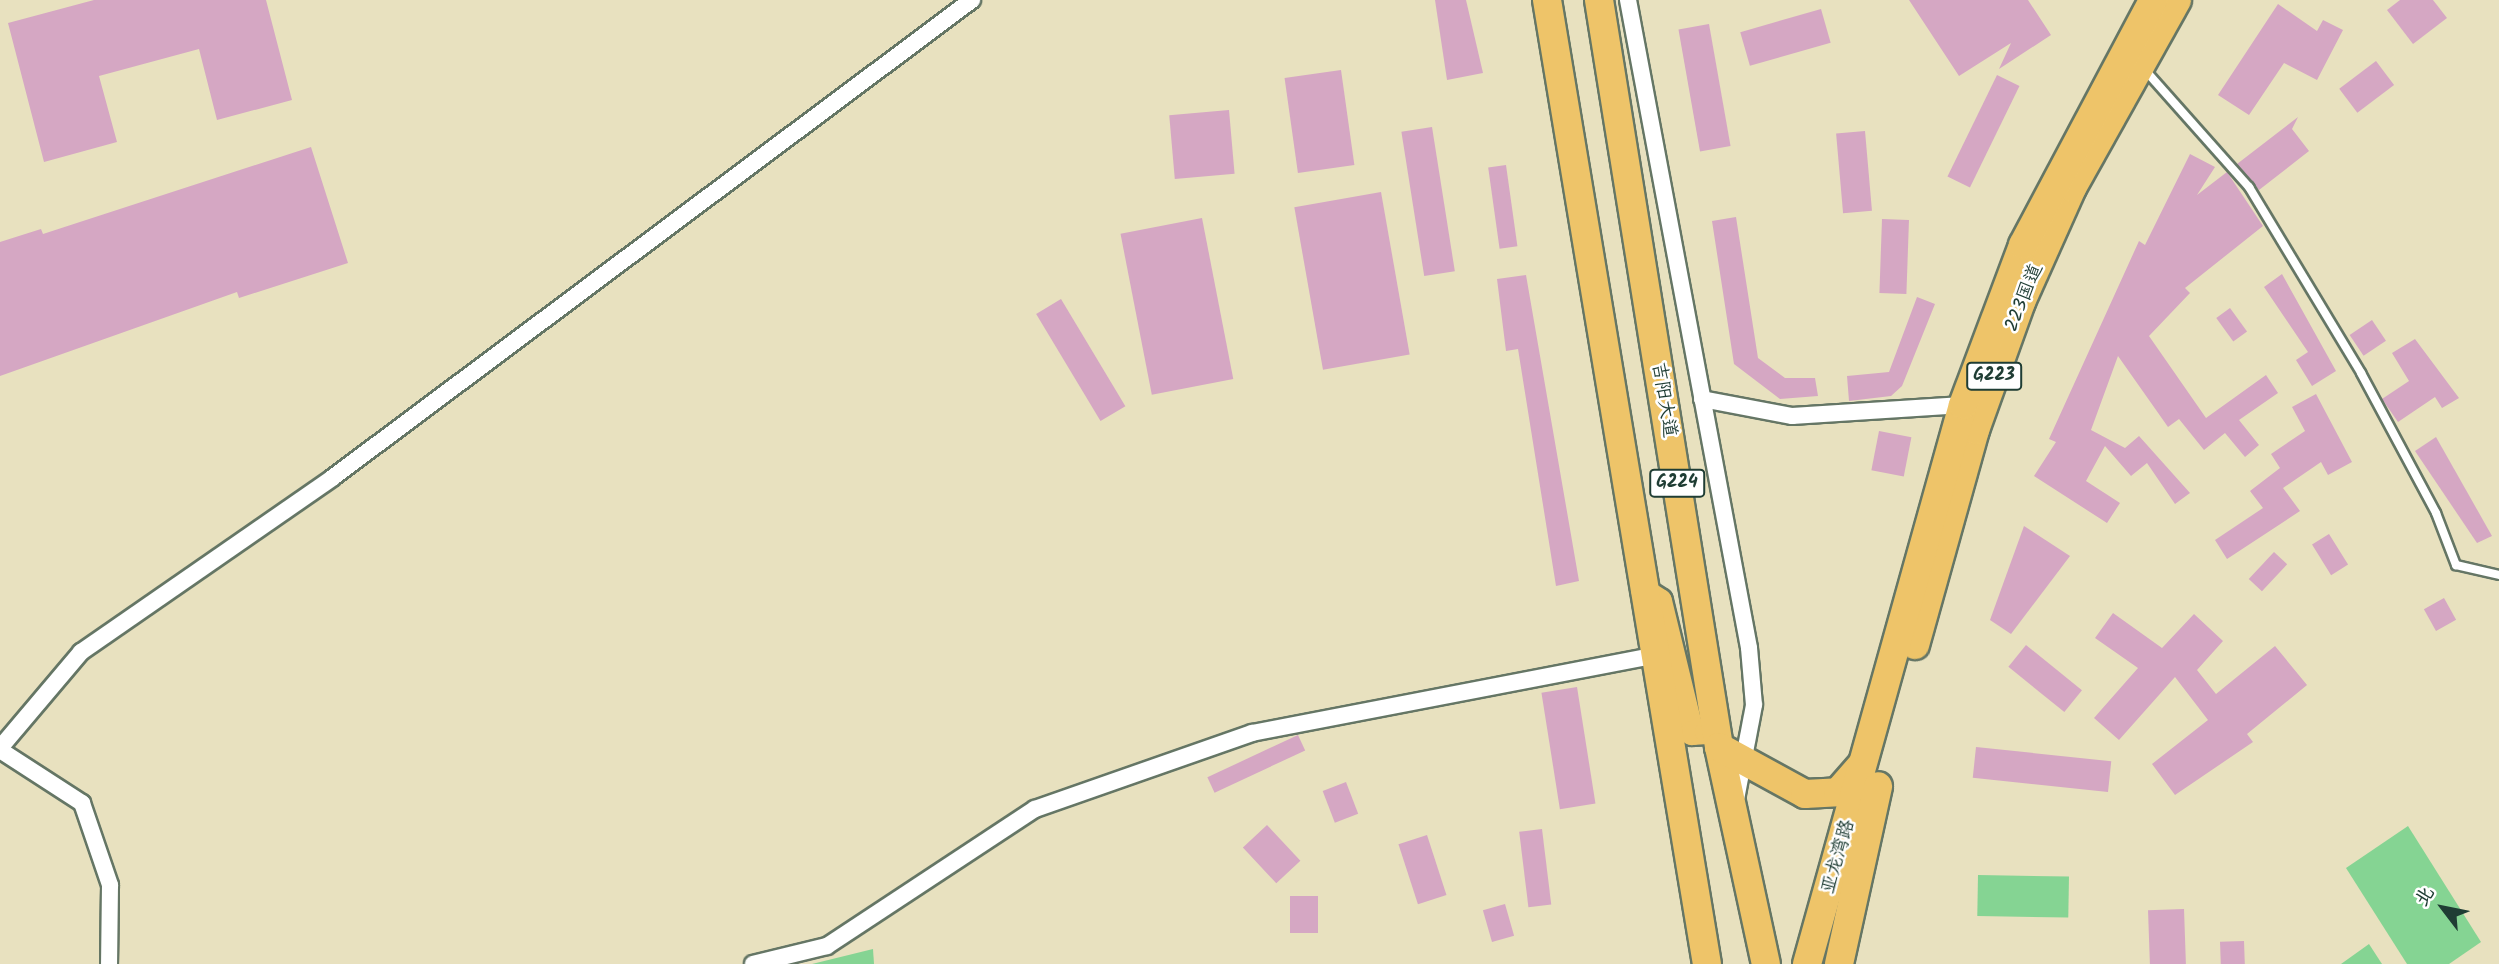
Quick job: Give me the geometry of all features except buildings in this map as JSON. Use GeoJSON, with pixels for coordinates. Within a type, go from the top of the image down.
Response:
{"type":"FeatureCollection","features":[{"type":"Feature","properties":{"kind":"highway","name":"G224"},"geometry":{"type":"LineString","coordinates":[[1547,0],[1653,656],[1707,964]]}},
{"type":"Feature","properties":{"kind":"highway","name":"吉阳大道"},"geometry":{"type":"LineString","coordinates":[[1599,0],[1717,734],[1766,964]]}},
{"type":"Feature","properties":{"kind":"highway","name":"223国道"},"geometry":{"type":"LineString","coordinates":[[1868,750],[1963,405],[2023,245],[2153,0]]}},
{"type":"Feature","properties":{"kind":"highway","name":"223国道"},"geometry":{"type":"LineString","coordinates":[[1879,779],[1984,404],[2072,188],[2138,63],[2177,0]]}},
{"type":"Feature","properties":{"kind":"highway"},"geometry":{"type":"LineString","coordinates":[[1717,734],[1744,761],[1805,794],[1838,792],[1855,780],[1868,750]]}},
{"type":"Feature","properties":{"kind":"highway","name":"亚龙湾路"},"geometry":{"type":"LineString","coordinates":[[1807,964],[1868,750]]}},
{"type":"Feature","properties":{"kind":"highway","name":"亚龙湾路"},"geometry":{"type":"LineString","coordinates":[[1839,964],[1879,779]]}},
{"type":"Feature","properties":{"kind":"main road"},"geometry":{"type":"LineString","coordinates":[[1643,590],[1660,601],[1692,733],[1717,734]]}},
{"type":"Feature","properties":{"kind":"street"},"geometry":{"type":"LineString","coordinates":[[109,964],[110,885],[82,803],[0,749],[81,652],[332,478],[972,0]]}},
{"type":"Feature","properties":{"kind":"street"},"geometry":{"type":"LineString","coordinates":[[1628,0],[1749,648],[1754,705],[1734,808]]}},
{"type":"Feature","properties":{"kind":"street"},"geometry":{"type":"LineString","coordinates":[[1702,399],[1792,416],[1963,405]]}},
{"type":"Feature","properties":{"kind":"street"},"geometry":{"type":"LineString","coordinates":[[753,964],[827,946],[1035,809],[1252,733],[1653,656]]}},
{"type":"Feature","properties":{"kind":"lane"},"geometry":{"type":"LineString","coordinates":[[2138,63],[2249,187],[2361,373],[2436,513],[2456,565],[2499,575]]}},
{"type":"Feature","properties":{"kind":"green space"},"geometry":{"type":"Polygon","coordinates":[[[2408,826],[2481,942],[2449,964],[2407,964],[2346,868],[2408,826]]]}},
{"type":"Feature","properties":{"kind":"green space"},"geometry":{"type":"Polygon","coordinates":[[[1978,875],[2069,877],[2068,918],[1977,916],[1978,875]]]}},
{"type":"Feature","properties":{"kind":"green space"},"geometry":{"type":"Polygon","coordinates":[[[2369,944],[2382,964],[2341,964],[2369,944]]]}},
{"type":"Feature","properties":{"kind":"green space"},"geometry":{"type":"Polygon","coordinates":[[[873,949],[874,964],[812,964],[873,949]]]}}]}
